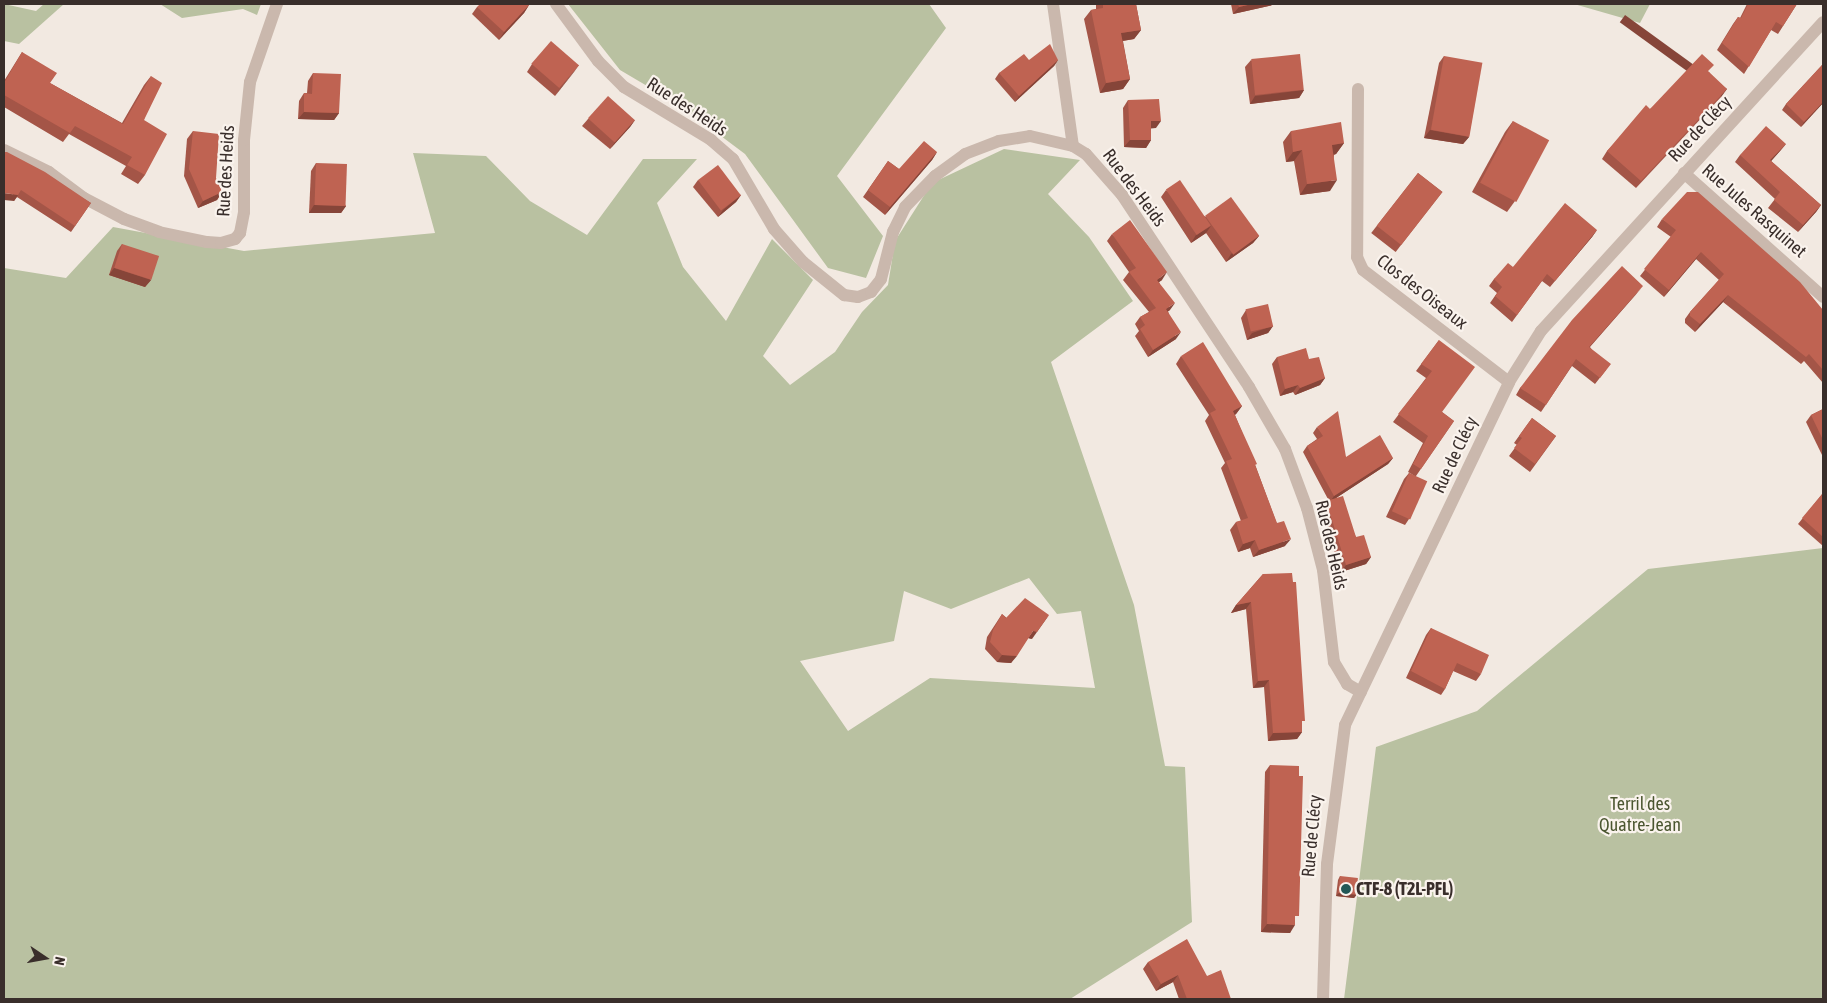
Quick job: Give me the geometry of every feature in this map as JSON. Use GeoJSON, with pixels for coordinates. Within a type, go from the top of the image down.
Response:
{"type":"FeatureCollection","features":[{"type":"Feature","properties":{"kind":"street","name":"Rue des Heids"},"geometry":{"type":"LineString","coordinates":[[4,150],[49,172],[84,198],[124,219],[159,232],[207,242],[221,243],[235,239],[240,233],[244,212],[244,140],[250,82],[277,4]]}},
{"type":"Feature","properties":{"kind":"street","name":"Rue des Heids"},"geometry":{"type":"LineString","coordinates":[[556,4],[598,61],[624,87],[711,140],[733,159],[774,228],[803,262],[844,295],[858,297],[870,292],[881,279],[893,232],[906,207],[935,176],[965,154],[1013,138],[1030,136],[1073,146],[1102,169],[1122,195],[1249,387],[1285,449],[1306,508],[1323,570],[1334,662],[1347,684],[1360,692]]}},
{"type":"Feature","properties":{"kind":"street"},"geometry":{"type":"LineString","coordinates":[[1053,4],[1073,146]]}},
{"type":"Feature","properties":{"kind":"street","name":"Rue de Clécy"},"geometry":{"type":"LineString","coordinates":[[1323,999],[1324,902],[1334,787],[1345,725],[1509,382],[1541,331],[1823,22]]}},
{"type":"Feature","properties":{"kind":"street","name":"Clos des Oiseaux"},"geometry":{"type":"LineString","coordinates":[[1358,89],[1356,258],[1363,270],[1509,382]]}},
{"type":"Feature","properties":{"kind":"street","name":"Rue Jules Rasquinet"},"geometry":{"type":"LineString","coordinates":[[1684,173],[1823,297]]}},
{"type":"Feature","properties":{"kind":"green space"},"geometry":{"type":"Polygon","coordinates":[[[4,4],[36,11],[44,4],[64,4],[19,44],[4,41],[4,4]]]}},
{"type":"Feature","properties":{"kind":"green space"},"geometry":{"type":"Polygon","coordinates":[[[160,4],[261,4],[257,15],[243,9],[182,18],[160,4]]]}},
{"type":"Feature","properties":{"kind":"green space"},"geometry":{"type":"Polygon","coordinates":[[[568,4],[929,4],[946,28],[837,176],[883,236],[866,278],[828,268],[745,154],[681,106],[620,70],[568,4]]]}},
{"type":"Feature","properties":{"kind":"green space"},"geometry":{"type":"Polygon","coordinates":[[[1574,4],[1650,4],[1640,23],[1574,4]]]}},
{"type":"Feature","properties":{"kind":"green space"},"geometry":{"type":"Polygon","coordinates":[[[1004,149],[1080,160],[1048,194],[1089,237],[1133,301],[1051,362],[1134,605],[1165,766],[1185,767],[1192,922],[1070,999],[4,999],[4,268],[66,278],[113,227],[244,251],[435,233],[413,153],[486,156],[530,201],[587,235],[643,159],[697,159],[657,203],[683,267],[726,321],[772,239],[813,280],[763,356],[790,385],[835,352],[862,312],[888,285],[895,241],[932,183],[1004,149]],[[1029,578],[951,609],[904,591],[894,641],[800,661],[848,731],[930,678],[1095,688],[1081,611],[1057,614],[1029,578]]]}},
{"type":"Feature","properties":{"kind":"green space","name":"Terril des Quatre-Jean"},"geometry":{"type":"Polygon","coordinates":[[[1823,548],[1823,999],[1344,999],[1376,747],[1477,711],[1648,569],[1823,548]]]}},
{"type":"Feature","properties":{"kind":"building"},"geometry":{"type":"Polygon","coordinates":[[[480,4],[529,5],[504,32],[477,7],[480,4]]]}},
{"type":"Feature","properties":{"kind":"building"},"geometry":{"type":"Polygon","coordinates":[[[1103,4],[1136,4],[1141,30],[1121,33],[1130,79],[1106,83],[1091,10],[1103,8],[1103,4]]]}},
{"type":"Feature","properties":{"kind":"building"},"geometry":{"type":"Polygon","coordinates":[[[1238,4],[1252,4],[1239,7],[1238,4]]]}},
{"type":"Feature","properties":{"kind":"building"},"geometry":{"type":"Polygon","coordinates":[[[1748,4],[1797,4],[1783,26],[1776,22],[1749,67],[1722,43],[1738,17],[1741,18],[1748,4]]]}},
{"type":"Feature","properties":{"kind":"building"},"geometry":{"type":"Polygon","coordinates":[[[551,41],[579,65],[559,88],[531,64],[551,41]]]}},
{"type":"Feature","properties":{"kind":"building"},"geometry":{"type":"Polygon","coordinates":[[[1050,44],[1058,60],[1019,96],[999,73],[1024,54],[1029,60],[1050,44]]]}},
{"type":"Feature","properties":{"kind":"building"},"geometry":{"type":"Polygon","coordinates":[[[22,52],[57,73],[50,83],[123,124],[151,76],[162,83],[144,120],[167,134],[145,175],[127,165],[132,157],[75,126],[70,133],[4,95],[4,83],[22,52]]]}},
{"type":"Feature","properties":{"kind":"building"},"geometry":{"type":"Polygon","coordinates":[[[1300,54],[1304,90],[1255,95],[1251,59],[1300,54]]]}},
{"type":"Feature","properties":{"kind":"building"},"geometry":{"type":"Polygon","coordinates":[[[1702,54],[1714,65],[1708,71],[1727,89],[1641,181],[1607,151],[1646,105],[1650,109],[1702,54]]]}},
{"type":"Feature","properties":{"kind":"building"},"geometry":{"type":"Polygon","coordinates":[[[1444,56],[1482,63],[1469,137],[1431,130],[1444,56]]]}},
{"type":"Feature","properties":{"kind":"building"},"geometry":{"type":"Polygon","coordinates":[[[1823,64],[1823,102],[1804,122],[1786,104],[1823,64]]]}},
{"type":"Feature","properties":{"kind":"building"},"geometry":{"type":"Polygon","coordinates":[[[313,73],[341,74],[339,113],[304,112],[304,93],[312,94],[313,73]]]}},
{"type":"Feature","properties":{"kind":"building"},"geometry":{"type":"Polygon","coordinates":[[[608,96],[635,120],[615,142],[588,118],[608,96]]]}},
{"type":"Feature","properties":{"kind":"building"},"geometry":{"type":"Polygon","coordinates":[[[1159,99],[1161,121],[1151,121],[1151,140],[1130,140],[1128,100],[1159,99]]]}},
{"type":"Feature","properties":{"kind":"building"},"geometry":{"type":"Polygon","coordinates":[[[1513,121],[1549,140],[1516,202],[1480,183],[1513,121]]]}},
{"type":"Feature","properties":{"kind":"building"},"geometry":{"type":"Polygon","coordinates":[[[1341,122],[1344,143],[1332,145],[1337,180],[1307,184],[1302,150],[1293,152],[1291,131],[1341,122]]]}},
{"type":"Feature","properties":{"kind":"building"},"geometry":{"type":"Polygon","coordinates":[[[1766,126],[1786,144],[1770,160],[1821,205],[1803,225],[1774,200],[1780,192],[1740,155],[1766,126]]]}},
{"type":"Feature","properties":{"kind":"building"},"geometry":{"type":"Polygon","coordinates":[[[193,131],[219,134],[216,178],[222,192],[203,201],[189,169],[193,131]]]}},
{"type":"Feature","properties":{"kind":"building"},"geometry":{"type":"Polygon","coordinates":[[[924,141],[937,152],[890,207],[868,190],[888,161],[899,169],[924,141]]]}},
{"type":"Feature","properties":{"kind":"building"},"geometry":{"type":"Polygon","coordinates":[[[4,152],[45,172],[91,203],[75,226],[21,190],[18,195],[4,193],[4,152]]]}},
{"type":"Feature","properties":{"kind":"building"},"geometry":{"type":"Polygon","coordinates":[[[316,163],[347,164],[346,206],[315,205],[316,163]]]}},
{"type":"Feature","properties":{"kind":"building"},"geometry":{"type":"Polygon","coordinates":[[[718,165],[741,195],[721,210],[698,180],[718,165]]]}},
{"type":"Feature","properties":{"kind":"building"},"geometry":{"type":"Polygon","coordinates":[[[1418,173],[1442,192],[1401,245],[1377,226],[1418,173]]]}},
{"type":"Feature","properties":{"kind":"building"},"geometry":{"type":"Polygon","coordinates":[[[1180,180],[1211,226],[1197,235],[1166,190],[1180,180]]]}},
{"type":"Feature","properties":{"kind":"building"},"geometry":{"type":"Polygon","coordinates":[[[1687,192],[1698,192],[1800,282],[1823,310],[1823,370],[1809,354],[1806,357],[1728,295],[1700,324],[1690,316],[1690,312],[1724,274],[1701,252],[1669,290],[1644,269],[1676,230],[1662,219],[1687,192]]]}},
{"type":"Feature","properties":{"kind":"building"},"geometry":{"type":"Polygon","coordinates":[[[1231,197],[1259,236],[1233,255],[1205,216],[1231,197]]]}},
{"type":"Feature","properties":{"kind":"building"},"geometry":{"type":"Polygon","coordinates":[[[1565,203],[1597,230],[1555,281],[1547,274],[1517,315],[1495,296],[1502,287],[1494,279],[1508,263],[1513,267],[1565,203]]]}},
{"type":"Feature","properties":{"kind":"building"},"geometry":{"type":"Polygon","coordinates":[[[1130,220],[1167,272],[1157,280],[1175,303],[1166,309],[1181,332],[1153,350],[1140,329],[1145,325],[1140,317],[1156,308],[1129,272],[1136,268],[1112,234],[1130,220]]]}},
{"type":"Feature","properties":{"kind":"building"},"geometry":{"type":"Polygon","coordinates":[[[122,244],[159,256],[151,280],[114,268],[122,244]]]}},
{"type":"Feature","properties":{"kind":"building"},"geometry":{"type":"Polygon","coordinates":[[[1622,266],[1643,286],[1589,347],[1611,364],[1600,378],[1576,359],[1546,405],[1520,388],[1572,320],[1622,266]]]}},
{"type":"Feature","properties":{"kind":"building"},"geometry":{"type":"Polygon","coordinates":[[[1268,304],[1273,326],[1251,332],[1246,309],[1268,304]]]}},
{"type":"Feature","properties":{"kind":"building"},"geometry":{"type":"Polygon","coordinates":[[[1439,340],[1475,367],[1442,412],[1454,421],[1421,469],[1413,464],[1428,436],[1398,414],[1432,371],[1421,364],[1439,340]]]}},
{"type":"Feature","properties":{"kind":"building"},"geometry":{"type":"Polygon","coordinates":[[[1203,342],[1242,406],[1233,411],[1257,464],[1255,465],[1277,523],[1284,521],[1291,539],[1259,550],[1255,540],[1243,544],[1236,522],[1248,518],[1226,461],[1232,459],[1210,413],[1216,410],[1181,356],[1203,342]]]}},
{"type":"Feature","properties":{"kind":"building"},"geometry":{"type":"Polygon","coordinates":[[[1306,348],[1309,359],[1319,357],[1325,378],[1300,388],[1298,385],[1285,389],[1277,357],[1306,348]]]}},
{"type":"Feature","properties":{"kind":"building"},"geometry":{"type":"Polygon","coordinates":[[[1823,409],[1823,440],[1811,415],[1823,409]]]}},
{"type":"Feature","properties":{"kind":"building"},"geometry":{"type":"Polygon","coordinates":[[[1338,411],[1346,457],[1380,435],[1393,458],[1334,496],[1307,446],[1323,436],[1317,427],[1338,411]]]}},
{"type":"Feature","properties":{"kind":"building"},"geometry":{"type":"Polygon","coordinates":[[[1532,418],[1556,436],[1535,464],[1514,448],[1522,438],[1519,436],[1532,418]]]}},
{"type":"Feature","properties":{"kind":"building"},"geometry":{"type":"Polygon","coordinates":[[[1409,473],[1427,481],[1410,520],[1392,511],[1409,473]]]}},
{"type":"Feature","properties":{"kind":"building"},"geometry":{"type":"Polygon","coordinates":[[[1823,493],[1823,537],[1802,518],[1823,493]]]}},
{"type":"Feature","properties":{"kind":"building"},"geometry":{"type":"Polygon","coordinates":[[[1343,496],[1356,537],[1364,535],[1371,557],[1346,565],[1326,501],[1343,496]]]}},
{"type":"Feature","properties":{"kind":"building"},"geometry":{"type":"Polygon","coordinates":[[[1292,573],[1293,582],[1296,582],[1305,721],[1302,721],[1302,732],[1273,733],[1269,680],[1258,681],[1251,602],[1236,605],[1263,574],[1292,573]]]}},
{"type":"Feature","properties":{"kind":"building"},"geometry":{"type":"Polygon","coordinates":[[[1025,598],[1049,615],[1037,632],[1033,631],[1017,656],[1002,655],[990,642],[993,630],[1002,614],[1006,618],[1025,598]]]}},
{"type":"Feature","properties":{"kind":"building"},"geometry":{"type":"Polygon","coordinates":[[[1431,628],[1489,655],[1481,674],[1457,663],[1445,689],[1411,671],[1431,628]]]}},
{"type":"Feature","properties":{"kind":"building"},"geometry":{"type":"Polygon","coordinates":[[[1270,765],[1299,766],[1299,776],[1303,776],[1299,916],[1295,916],[1295,925],[1267,924],[1270,765]]]}},
{"type":"Feature","properties":{"kind":"building","name":"CTF-8 (T2L-PFL)"},"geometry":{"type":"Polygon","coordinates":[[[1340,876],[1358,878],[1356,895],[1338,893],[1340,876]]]}},
{"type":"Feature","properties":{"kind":"building"},"geometry":{"type":"Polygon","coordinates":[[[1187,939],[1207,976],[1221,970],[1231,999],[1187,999],[1178,975],[1161,984],[1148,962],[1187,939]]]}},
{"type":"Feature","properties":{"kind":"place","name":"CTF-8 (T2L-PFL)"},"geometry":{"type":"Point","coordinates":[1346,889]}}]}
